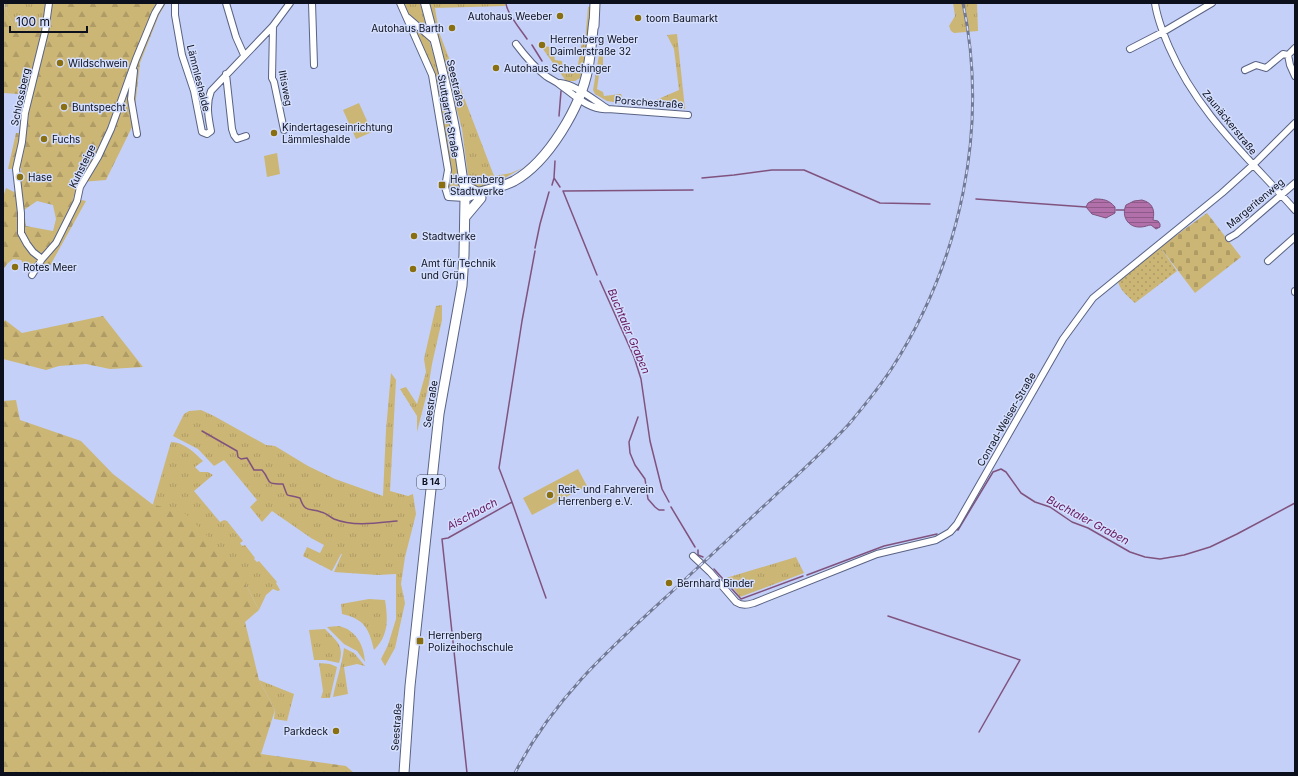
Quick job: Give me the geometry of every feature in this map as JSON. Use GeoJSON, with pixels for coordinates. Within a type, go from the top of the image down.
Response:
{"type":"FeatureCollection","features":[{"type":"Feature","properties":{"kind":"main road","name":"Seestraße"},"geometry":{"type":"LineString","coordinates":[[404,773],[410,686],[439,414],[462,286],[465,217],[463,182],[453,118],[424,3]]}},
{"type":"Feature","properties":{"kind":"main road"},"geometry":{"type":"LineString","coordinates":[[464,198],[479,195],[488,190],[508,184],[525,173],[557,143],[564,133],[592,71],[595,3]]}},
{"type":"Feature","properties":{"kind":"main road"},"geometry":{"type":"LineString","coordinates":[[463,182],[479,195]]}},
{"type":"Feature","properties":{"kind":"main road"},"geometry":{"type":"LineString","coordinates":[[465,217],[479,195]]}},
{"type":"Feature","properties":{"kind":"street","name":"Schlossberg"},"geometry":{"type":"LineString","coordinates":[[42,259],[33,252],[21,233],[20,202],[16,169],[22,142],[25,113],[45,32],[49,3]]}},
{"type":"Feature","properties":{"kind":"street"},"geometry":{"type":"LineString","coordinates":[[137,134],[131,99],[136,59],[155,13],[161,3]]}},
{"type":"Feature","properties":{"kind":"street","name":"Lämmleshalde"},"geometry":{"type":"LineString","coordinates":[[175,3],[175,15],[182,55],[194,90],[202,132],[204,134],[209,133],[210,130],[207,109],[208,98],[211,91],[273,26],[289,4]]}},
{"type":"Feature","properties":{"kind":"street"},"geometry":{"type":"LineString","coordinates":[[226,3],[236,37],[244,55]]}},
{"type":"Feature","properties":{"kind":"street"},"geometry":{"type":"LineString","coordinates":[[312,3],[314,65]]}},
{"type":"Feature","properties":{"kind":"street","name":"Stuttgarter Straße"},"geometry":{"type":"LineString","coordinates":[[400,3],[432,75],[448,170],[444,187],[448,197],[464,198]]}},
{"type":"Feature","properties":{"kind":"street","name":"Zaunäckerstraße"},"geometry":{"type":"LineString","coordinates":[[1155,3],[1163,32],[1177,66],[1198,101],[1253,165],[1295,210]]}},
{"type":"Feature","properties":{"kind":"street"},"geometry":{"type":"LineString","coordinates":[[1130,49],[1163,32],[1212,3]]}},
{"type":"Feature","properties":{"kind":"street"},"geometry":{"type":"LineString","coordinates":[[406,16],[435,42]]}},
{"type":"Feature","properties":{"kind":"street","name":"Iltisweg"},"geometry":{"type":"LineString","coordinates":[[273,26],[272,78],[284,130]]}},
{"type":"Feature","properties":{"kind":"street","name":"Porschestraße"},"geometry":{"type":"LineString","coordinates":[[516,44],[535,67],[548,77],[564,84],[593,107],[602,110],[608,109],[688,115]]}},
{"type":"Feature","properties":{"kind":"street"},"geometry":{"type":"LineString","coordinates":[[1245,70],[1256,65],[1266,68],[1283,54],[1288,55],[1295,48]]}},
{"type":"Feature","properties":{"kind":"street"},"geometry":{"type":"LineString","coordinates":[[1288,55],[1290,65],[1295,76]]}},
{"type":"Feature","properties":{"kind":"street","name":"Kuhsteige"},"geometry":{"type":"LineString","coordinates":[[32,275],[42,259],[56,243],[76,201],[80,187],[98,157],[111,129],[136,59]]}},
{"type":"Feature","properties":{"kind":"street"},"geometry":{"type":"LineString","coordinates":[[226,74],[232,129],[237,139],[246,136]]}},
{"type":"Feature","properties":{"kind":"street","name":"Conrad-Weiser-Straße"},"geometry":{"type":"LineString","coordinates":[[693,556],[710,572],[736,602],[741,605],[745,605],[877,554],[936,540],[950,532],[957,524],[1063,339],[1093,298],[1222,193],[1253,165],[1295,123]]}},
{"type":"Feature","properties":{"kind":"street","name":"Margeritenweg"},"geometry":{"type":"LineString","coordinates":[[1228,238],[1236,234],[1295,183]]}},
{"type":"Feature","properties":{"kind":"street"},"geometry":{"type":"LineString","coordinates":[[1268,261],[1295,237]]}},
{"type":"Feature","properties":{"kind":"green space"},"geometry":{"type":"Polygon","coordinates":[[[5,3],[7,3],[6,12],[19,34],[43,23],[46,3],[166,3],[159,15],[140,63],[133,125],[106,180],[81,182],[73,198],[86,201],[47,271],[28,273],[21,260],[13,259],[3,270],[3,197],[6,188],[14,192],[21,183],[21,168],[8,169],[16,133],[26,133],[29,115],[19,94],[3,93],[3,10],[4,11],[5,3]],[[37,201],[24,210],[26,226],[53,231],[56,219],[53,205],[37,201]]]}},
{"type":"Feature","properties":{"kind":"green space"},"geometry":{"type":"Polygon","coordinates":[[[7,3],[46,3],[43,23],[19,34],[6,12],[7,3]]]}},
{"type":"Feature","properties":{"kind":"green space"},"geometry":{"type":"Polygon","coordinates":[[[403,3],[420,3],[428,32],[407,13],[403,3]]]}},
{"type":"Feature","properties":{"kind":"green space"},"geometry":{"type":"Polygon","coordinates":[[[428,3],[505,3],[505,6],[435,8],[439,32],[494,176],[511,173],[522,168],[493,185],[474,188],[468,176],[462,129],[428,3]]]}},
{"type":"Feature","properties":{"kind":"green space"},"geometry":{"type":"Polygon","coordinates":[[[953,3],[977,3],[978,31],[954,33],[951,31],[949,26],[955,16],[953,3]]]}},
{"type":"Feature","properties":{"kind":"green space"},"geometry":{"type":"Polygon","coordinates":[[[591,6],[586,51],[580,78],[575,81],[566,81],[540,45],[550,47],[550,54],[554,55],[555,60],[562,61],[563,71],[577,70],[582,42],[585,41],[588,7],[591,6]]]}},
{"type":"Feature","properties":{"kind":"green space"},"geometry":{"type":"Polygon","coordinates":[[[415,25],[429,40],[441,78],[451,122],[460,181],[458,188],[452,191],[448,187],[451,168],[437,84],[414,26],[415,25]]]}},
{"type":"Feature","properties":{"kind":"green space"},"geometry":{"type":"Polygon","coordinates":[[[677,34],[685,109],[635,104],[648,99],[649,103],[679,90],[674,49],[667,35],[677,34]]]}},
{"type":"Feature","properties":{"kind":"green space"},"geometry":{"type":"Polygon","coordinates":[[[600,49],[603,49],[603,69],[601,69],[601,73],[599,75],[597,89],[603,92],[604,96],[621,94],[624,101],[628,100],[627,104],[607,101],[595,94],[593,90],[600,49]]]}},
{"type":"Feature","properties":{"kind":"green space"},"geometry":{"type":"Polygon","coordinates":[[[359,103],[372,132],[356,139],[343,110],[359,103]]]}},
{"type":"Feature","properties":{"kind":"green space"},"geometry":{"type":"Polygon","coordinates":[[[277,153],[280,174],[267,177],[264,156],[277,153]]]}},
{"type":"Feature","properties":{"kind":"green space"},"geometry":{"type":"Polygon","coordinates":[[[1207,213],[1241,257],[1195,293],[1160,247],[1207,213]]]}},
{"type":"Feature","properties":{"kind":"green space"},"geometry":{"type":"Polygon","coordinates":[[[1160,247],[1177,271],[1135,303],[1122,290],[1118,280],[1160,247]]]}},
{"type":"Feature","properties":{"kind":"green space"},"geometry":{"type":"Polygon","coordinates":[[[442,305],[442,320],[428,389],[417,432],[417,416],[400,389],[406,387],[417,404],[426,372],[424,359],[436,306],[442,305]]]}},
{"type":"Feature","properties":{"kind":"green space"},"geometry":{"type":"Polygon","coordinates":[[[103,316],[143,367],[110,369],[86,364],[59,366],[46,370],[3,359],[3,323],[5,320],[22,333],[103,316]]]}},
{"type":"Feature","properties":{"kind":"green space"},"geometry":{"type":"Polygon","coordinates":[[[391,373],[396,380],[390,491],[408,496],[413,494],[416,514],[405,557],[401,584],[405,603],[395,648],[385,666],[381,659],[388,645],[396,619],[396,574],[378,575],[334,572],[342,554],[332,571],[303,556],[307,547],[320,553],[324,545],[311,538],[272,511],[262,522],[250,507],[257,500],[224,460],[214,466],[198,449],[173,436],[184,414],[189,411],[201,410],[266,445],[275,446],[308,466],[335,479],[383,496],[386,430],[391,373]]]}},
{"type":"Feature","properties":{"kind":"green space"},"geometry":{"type":"Polygon","coordinates":[[[16,400],[20,420],[81,441],[113,474],[152,504],[186,514],[247,577],[246,585],[259,610],[245,622],[259,680],[275,710],[261,754],[346,766],[354,773],[3,773],[3,401],[16,400]]]}},
{"type":"Feature","properties":{"kind":"green space"},"geometry":{"type":"Polygon","coordinates":[[[171,442],[176,442],[185,446],[193,451],[203,461],[195,467],[200,472],[208,472],[213,475],[194,491],[220,522],[224,520],[227,521],[243,541],[240,543],[242,546],[245,545],[255,558],[254,559],[257,562],[259,561],[277,582],[276,583],[280,590],[278,591],[273,589],[266,595],[259,610],[246,585],[153,504],[171,442]]]}},
{"type":"Feature","properties":{"kind":"green space","name":"Reit- und Fahrverein Herrenberg e.V."},"geometry":{"type":"Polygon","coordinates":[[[578,469],[587,486],[532,515],[523,498],[578,469]]]}},
{"type":"Feature","properties":{"kind":"green space"},"geometry":{"type":"Polygon","coordinates":[[[796,557],[804,573],[740,597],[726,578],[796,557]]]}},
{"type":"Feature","properties":{"kind":"green space"},"geometry":{"type":"Polygon","coordinates":[[[369,599],[385,600],[386,607],[387,620],[385,633],[374,650],[367,630],[356,619],[342,614],[341,604],[369,599]]]}},
{"type":"Feature","properties":{"kind":"green space"},"geometry":{"type":"Polygon","coordinates":[[[339,626],[350,631],[358,639],[363,650],[365,662],[357,651],[344,644],[327,627],[339,626]]]}},
{"type":"Feature","properties":{"kind":"green space"},"geometry":{"type":"Polygon","coordinates":[[[325,629],[336,640],[340,647],[341,657],[339,663],[325,660],[314,660],[309,630],[325,629]]]}},
{"type":"Feature","properties":{"kind":"green space"},"geometry":{"type":"Polygon","coordinates":[[[344,648],[354,653],[365,666],[357,664],[344,667],[348,694],[333,697],[342,661],[344,648]]]}},
{"type":"Feature","properties":{"kind":"green space"},"geometry":{"type":"Polygon","coordinates":[[[319,663],[330,664],[337,667],[330,698],[321,698],[323,691],[319,663]]]}},
{"type":"Feature","properties":{"kind":"green space"},"geometry":{"type":"Polygon","coordinates":[[[259,680],[294,694],[287,721],[274,719],[275,710],[259,680]]]}},
{"type":"Feature","properties":{"kind":"shaded area"},"geometry":{"type":"Polygon","coordinates":[[[1095,199],[1108,201],[1111,203],[1115,207],[1115,213],[1106,218],[1092,214],[1086,207],[1088,203],[1095,199]]]}},
{"type":"Feature","properties":{"kind":"shaded area"},"geometry":{"type":"Polygon","coordinates":[[[1142,200],[1151,205],[1154,213],[1153,220],[1158,221],[1160,227],[1156,229],[1151,225],[1142,227],[1132,226],[1125,217],[1124,213],[1126,205],[1134,201],[1142,200]]]}},
{"type":"Feature","properties":{"kind":"waterway","name":"Aischbach"},"geometry":{"type":"LineString","coordinates":[[506,3],[511,17],[527,39]]}},
{"type":"Feature","properties":{"kind":"waterway","name":"Aischbach"},"geometry":{"type":"LineString","coordinates":[[532,45],[542,61]]}},
{"type":"Feature","properties":{"kind":"waterway","name":"Aischbach"},"geometry":{"type":"LineString","coordinates":[[559,116],[561,91]]}},
{"type":"Feature","properties":{"kind":"waterway","name":"Aischbach"},"geometry":{"type":"LineString","coordinates":[[552,185],[555,161]]}},
{"type":"Feature","properties":{"kind":"waterway"},"geometry":{"type":"LineString","coordinates":[[702,178],[772,170],[804,170],[880,203],[930,204]]}},
{"type":"Feature","properties":{"kind":"waterway","name":"Buchtaler Graben"},"geometry":{"type":"LineString","coordinates":[[554,178],[560,187]]}},
{"type":"Feature","properties":{"kind":"waterway"},"geometry":{"type":"LineString","coordinates":[[597,275],[563,191],[693,190]]}},
{"type":"Feature","properties":{"kind":"waterway","name":"Aischbach"},"geometry":{"type":"LineString","coordinates":[[535,248],[549,192]]}},
{"type":"Feature","properties":{"kind":"waterway"},"geometry":{"type":"LineString","coordinates":[[976,199],[1086,207]]}},
{"type":"Feature","properties":{"kind":"waterway"},"geometry":{"type":"LineString","coordinates":[[1116,210],[1124,210]]}},
{"type":"Feature","properties":{"kind":"waterway","name":"Aischbach"},"geometry":{"type":"LineString","coordinates":[[467,773],[442,539],[448,538],[512,502],[499,468],[522,321],[535,251]]}},
{"type":"Feature","properties":{"kind":"waterway","name":"Buchtaler Graben"},"geometry":{"type":"LineString","coordinates":[[600,281],[634,357],[641,379],[650,441],[662,489],[669,502]]}},
{"type":"Feature","properties":{"kind":"waterway","name":"Buchtaler Graben"},"geometry":{"type":"LineString","coordinates":[[638,417],[629,442],[630,453],[635,465],[645,479],[648,499],[659,510],[664,510]]}},
{"type":"Feature","properties":{"kind":"waterway"},"geometry":{"type":"LineString","coordinates":[[202,431],[237,451],[238,457],[241,459],[247,458],[254,470],[262,470],[270,482],[283,484],[288,495],[300,498],[304,506],[308,509],[349,523],[366,524],[397,521]]}},
{"type":"Feature","properties":{"kind":"waterway","name":"Buchtaler Graben"},"geometry":{"type":"LineString","coordinates":[[956,529],[958,530],[993,472],[1001,469],[1006,472],[1021,493],[1035,502],[1050,507],[1072,522],[1088,528],[1130,552],[1145,557],[1160,559],[1184,555],[1210,547],[1295,503]]}},
{"type":"Feature","properties":{"kind":"waterway"},"geometry":{"type":"LineString","coordinates":[[512,502],[546,598]]}},
{"type":"Feature","properties":{"kind":"waterway","name":"Buchtaler Graben"},"geometry":{"type":"LineString","coordinates":[[671,507],[695,547]]}},
{"type":"Feature","properties":{"kind":"waterway","name":"Buchtaler Graben"},"geometry":{"type":"LineString","coordinates":[[807,575],[884,546],[937,534]]}},
{"type":"Feature","properties":{"kind":"waterway"},"geometry":{"type":"LineString","coordinates":[[698,550],[698,555],[703,557]]}},
{"type":"Feature","properties":{"kind":"waterway","name":"Buchtaler Graben"},"geometry":{"type":"LineString","coordinates":[[714,569],[741,599],[803,576]]}},
{"type":"Feature","properties":{"kind":"waterway"},"geometry":{"type":"LineString","coordinates":[[888,616],[1020,660],[979,732]]}},
{"type":"Feature","properties":{"kind":"railway"},"geometry":{"type":"LineString","coordinates":[[515,773],[548,719],[567,695],[609,650],[807,466],[849,424],[882,383],[916,327],[936,283],[952,238],[963,192],[970,145],[973,98],[970,50],[963,3]]}},
{"type":"Feature","properties":{"kind":"place","name":"Autohaus Weeber"},"geometry":{"type":"Point","coordinates":[560,16]}},
{"type":"Feature","properties":{"kind":"place","name":"toom Baumarkt"},"geometry":{"type":"Point","coordinates":[638,18]}},
{"type":"Feature","properties":{"kind":"place","name":"Autohaus Barth"},"geometry":{"type":"Point","coordinates":[452,28]}},
{"type":"Feature","properties":{"kind":"place","name":"Herrenberg Weber Daimlerstraße 32"},"geometry":{"type":"Point","coordinates":[542,45]}},
{"type":"Feature","properties":{"kind":"place","name":"Wildschwein"},"geometry":{"type":"Point","coordinates":[60,63]}},
{"type":"Feature","properties":{"kind":"place","name":"Autohaus Schechinger"},"geometry":{"type":"Point","coordinates":[496,68]}},
{"type":"Feature","properties":{"kind":"place","name":"Buntspecht"},"geometry":{"type":"Point","coordinates":[64,107]}},
{"type":"Feature","properties":{"kind":"place","name":"Kindertageseinrichtung Lämmleshalde"},"geometry":{"type":"Point","coordinates":[274,133]}},
{"type":"Feature","properties":{"kind":"place","name":"Fuchs"},"geometry":{"type":"Point","coordinates":[44,139]}},
{"type":"Feature","properties":{"kind":"place","name":"Hase"},"geometry":{"type":"Point","coordinates":[20,177]}},
{"type":"Feature","properties":{"kind":"place","name":"Herrenberg Stadtwerke"},"geometry":{"type":"Point","coordinates":[442,185]}},
{"type":"Feature","properties":{"kind":"place","name":"Stadtwerke"},"geometry":{"type":"Point","coordinates":[414,236]}},
{"type":"Feature","properties":{"kind":"place","name":"Rotes Meer"},"geometry":{"type":"Point","coordinates":[15,267]}},
{"type":"Feature","properties":{"kind":"place","name":"Amt für Technik und Grün"},"geometry":{"type":"Point","coordinates":[413,269]}},
{"type":"Feature","properties":{"kind":"place","name":"Reit- und Fahrverein Herrenberg e.V."},"geometry":{"type":"Point","coordinates":[550,495]}},
{"type":"Feature","properties":{"kind":"place","name":"Bernhard Binder"},"geometry":{"type":"Point","coordinates":[669,583]}},
{"type":"Feature","properties":{"kind":"place","name":"Herrenberg Polizeihochschule"},"geometry":{"type":"Point","coordinates":[420,641]}},
{"type":"Feature","properties":{"kind":"place","name":"Parkdeck"},"geometry":{"type":"Point","coordinates":[336,731]}}]}
